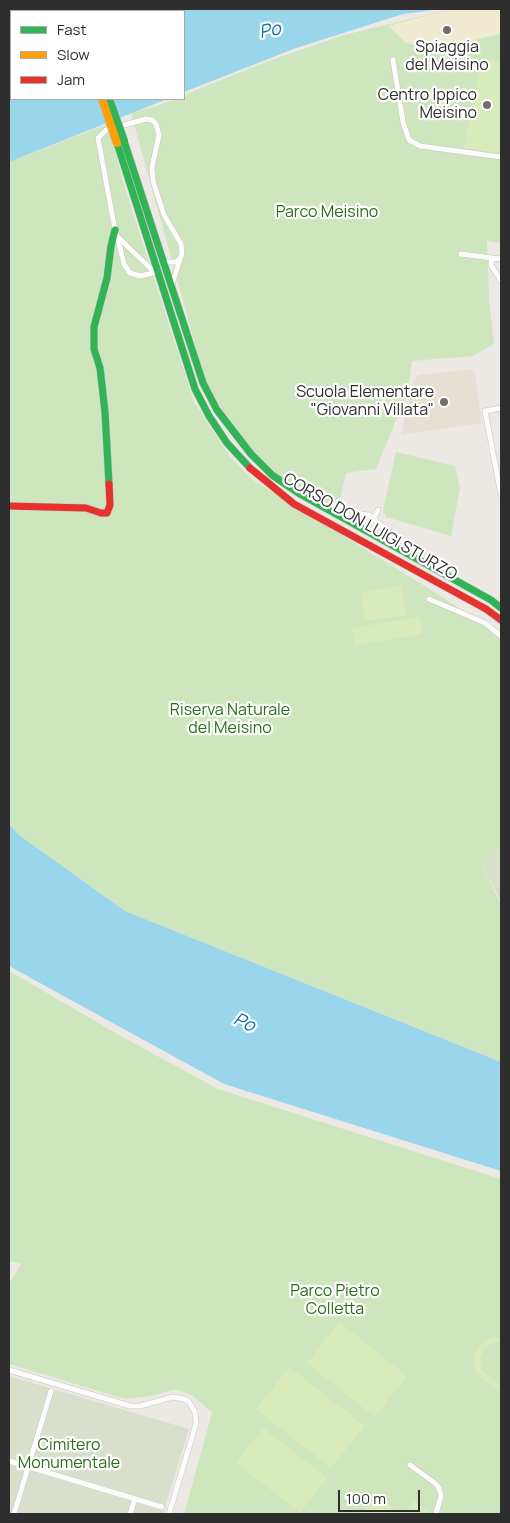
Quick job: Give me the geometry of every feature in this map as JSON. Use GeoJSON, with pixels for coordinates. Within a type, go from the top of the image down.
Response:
{"type":"FeatureCollection","features":[{"type":"Feature","properties":{"kind":"main road"},"geometry":{"type":"LineString","coordinates":[[102,100],[120,142]]}},
{"type":"Feature","properties":{"kind":"main road"},"geometry":{"type":"LineString","coordinates":[[109,100],[120,142]]}},
{"type":"Feature","properties":{"kind":"main road","name":"CORSO DON LUIGI STURZO"},"geometry":{"type":"LineString","coordinates":[[120,142],[165,262],[203,383],[217,410],[250,454],[272,475],[300,494],[491,600],[501,608]]}},
{"type":"Feature","properties":{"kind":"main road","name":"CORSO DON LUIGI STURZO"},"geometry":{"type":"LineString","coordinates":[[120,142],[157,272],[195,389],[209,416],[242,462],[294,504],[486,609],[501,620]]}},
{"type":"Feature","properties":{"kind":"main road"},"geometry":{"type":"LineString","coordinates":[[9,506],[86,508],[101,513],[109,510],[105,412],[100,368],[94,349],[94,327],[107,278],[111,246],[116,233]]}},
{"type":"Feature","properties":{"kind":"street"},"geometry":{"type":"LineString","coordinates":[[392,60],[409,140],[420,146],[501,157]]}},
{"type":"Feature","properties":{"kind":"street"},"geometry":{"type":"LineString","coordinates":[[157,272],[140,276],[130,273],[124,264],[116,233],[98,138],[106,130],[146,119],[152,120],[156,124],[159,135],[152,167],[153,181],[164,215],[181,244],[182,254],[172,285]]}},
{"type":"Feature","properties":{"kind":"street"},"geometry":{"type":"LineString","coordinates":[[116,233],[151,269],[157,272]]}},
{"type":"Feature","properties":{"kind":"street"},"geometry":{"type":"LineString","coordinates":[[461,254],[501,259]]}},
{"type":"Feature","properties":{"kind":"street"},"geometry":{"type":"LineString","coordinates":[[492,258],[492,265],[501,281]]}},
{"type":"Feature","properties":{"kind":"street"},"geometry":{"type":"LineString","coordinates":[[165,262],[176,262],[180,259]]}},
{"type":"Feature","properties":{"kind":"street"},"geometry":{"type":"LineString","coordinates":[[501,408],[485,411],[501,495]]}},
{"type":"Feature","properties":{"kind":"street"},"geometry":{"type":"LineString","coordinates":[[374,518],[378,510]]}},
{"type":"Feature","properties":{"kind":"street"},"geometry":{"type":"LineString","coordinates":[[356,511],[358,514],[369,515],[374,518],[385,529],[399,537],[406,545],[410,555]]}},
{"type":"Feature","properties":{"kind":"street"},"geometry":{"type":"LineString","coordinates":[[429,599],[485,623],[501,636]]}},
{"type":"Feature","properties":{"kind":"street"},"geometry":{"type":"LineString","coordinates":[[9,1370],[130,1406],[140,1406],[173,1397],[189,1402],[195,1412],[196,1424],[169,1514]]}},
{"type":"Feature","properties":{"kind":"street"},"geometry":{"type":"LineString","coordinates":[[14,1514],[51,1391]]}},
{"type":"Feature","properties":{"kind":"street"},"geometry":{"type":"LineString","coordinates":[[9,1461],[162,1507]]}},
{"type":"Feature","properties":{"kind":"street"},"geometry":{"type":"LineString","coordinates":[[410,1465],[439,1488],[441,1496],[436,1514]]}},
{"type":"Feature","properties":{"kind":"street"},"geometry":{"type":"LineString","coordinates":[[130,1514],[134,1499]]}},
{"type":"Feature","properties":{"kind":"shaded area","name":"Scuola Elementare \"Giovanni Villata\""},"geometry":{"type":"Polygon","coordinates":[[[474,369],[482,423],[401,435],[414,381],[419,375],[474,369]]]}},
{"type":"Feature","properties":{"kind":"green space","name":"Parco Meisino"},"geometry":{"type":"Polygon","coordinates":[[[452,9],[501,9],[501,243],[487,241],[489,299],[494,344],[473,356],[412,361],[408,391],[376,469],[346,473],[338,509],[312,498],[288,482],[248,447],[230,424],[205,380],[131,113],[172,100],[185,100],[185,95],[206,86],[274,59],[344,35],[452,9]]]}},
{"type":"Feature","properties":{"kind":"green space","name":"Centro Ippico Meisino"},"geometry":{"type":"Polygon","coordinates":[[[482,58],[501,61],[501,154],[464,148],[482,58]]]}},
{"type":"Feature","properties":{"kind":"green space","name":"Riserva Naturale del Meisino"},"geometry":{"type":"Polygon","coordinates":[[[108,124],[124,185],[194,402],[230,457],[253,480],[447,600],[501,638],[501,850],[480,861],[501,905],[501,1062],[125,911],[19,835],[9,824],[9,162],[108,124]]]}},
{"type":"Feature","properties":{"kind":"green space"},"geometry":{"type":"Polygon","coordinates":[[[396,452],[455,466],[460,488],[451,536],[386,517],[383,510],[396,452]]]}},
{"type":"Feature","properties":{"kind":"green space"},"geometry":{"type":"Polygon","coordinates":[[[402,585],[406,615],[365,621],[361,592],[402,585]]]}},
{"type":"Feature","properties":{"kind":"green space"},"geometry":{"type":"Polygon","coordinates":[[[419,617],[422,634],[355,645],[352,628],[419,617]]]}},
{"type":"Feature","properties":{"kind":"green space"},"geometry":{"type":"Polygon","coordinates":[[[501,850],[501,902],[480,861],[501,850]]]}},
{"type":"Feature","properties":{"kind":"green space","name":"Parco Pietro Colletta"},"geometry":{"type":"Polygon","coordinates":[[[9,971],[119,1035],[218,1089],[501,1179],[501,1514],[184,1514],[212,1413],[193,1396],[176,1389],[151,1396],[125,1399],[9,1364],[9,1284],[21,1264],[9,1261],[9,971]]]}},
{"type":"Feature","properties":{"kind":"green space"},"geometry":{"type":"Polygon","coordinates":[[[339,1322],[407,1376],[375,1417],[307,1363],[339,1322]]]}},
{"type":"Feature","properties":{"kind":"green space"},"geometry":{"type":"Polygon","coordinates":[[[497,1337],[501,1338],[501,1343],[488,1345],[480,1359],[482,1370],[501,1386],[501,1393],[482,1378],[474,1364],[474,1356],[482,1343],[497,1337]]]}},
{"type":"Feature","properties":{"kind":"green space"},"geometry":{"type":"Polygon","coordinates":[[[289,1367],[365,1426],[331,1468],[256,1409],[289,1367]]]}},
{"type":"Feature","properties":{"kind":"green space","name":"Cimitero Monumentale"},"geometry":{"type":"Polygon","coordinates":[[[9,1376],[189,1429],[163,1514],[9,1514],[9,1376]]]}},
{"type":"Feature","properties":{"kind":"green space"},"geometry":{"type":"Polygon","coordinates":[[[263,1428],[327,1478],[300,1513],[236,1463],[263,1428]]]}},
{"type":"Feature","properties":{"kind":"green space"},"geometry":{"type":"Polygon","coordinates":[[[376,1495],[401,1514],[361,1514],[376,1495]]]}},
{"type":"Feature","properties":{"kind":"green space"},"geometry":{"type":"Polygon","coordinates":[[[414,1501],[430,1513],[404,1514],[414,1501]]]}},
{"type":"Feature","properties":{"kind":"sand","name":"Spiaggia del Meisino"},"geometry":{"type":"Polygon","coordinates":[[[452,9],[501,9],[501,34],[450,45],[419,46],[406,43],[389,26],[452,9]]]}},
{"type":"Feature","properties":{"kind":"water","name":"Po"},"geometry":{"type":"Polygon","coordinates":[[[9,9],[441,9],[403,14],[296,48],[185,92],[185,10],[10,10],[10,100],[164,100],[9,162],[9,9]]]}},
{"type":"Feature","properties":{"kind":"water","name":"Po"},"geometry":{"type":"Polygon","coordinates":[[[9,824],[19,835],[125,911],[501,1062],[501,1171],[224,1084],[9,966],[9,824]]]}},
{"type":"Feature","properties":{"kind":"traffic: fast"},"geometry":{"type":"LineString","coordinates":[[109,100],[124,141]]}},
{"type":"Feature","properties":{"kind":"traffic: fast"},"geometry":{"type":"LineString","coordinates":[[124,141],[203,383],[217,410],[251,454],[272,475],[300,494],[491,600],[501,608]]}},
{"type":"Feature","properties":{"kind":"traffic: fast"},"geometry":{"type":"LineString","coordinates":[[117,143],[195,389],[209,416],[227,443],[250,468]]}},
{"type":"Feature","properties":{"kind":"traffic: fast"},"geometry":{"type":"LineString","coordinates":[[109,484],[105,412],[100,368],[94,349],[94,327],[107,278],[115,230]]}},
{"type":"Feature","properties":{"kind":"traffic: jam"},"geometry":{"type":"LineString","coordinates":[[250,468],[294,504],[486,609],[501,620]]}},
{"type":"Feature","properties":{"kind":"traffic: jam"},"geometry":{"type":"LineString","coordinates":[[9,506],[86,508],[107,513],[110,505],[109,484]]}},
{"type":"Feature","properties":{"kind":"traffic: slow"},"geometry":{"type":"LineString","coordinates":[[102,100],[117,143]]}},
{"type":"Feature","properties":{"kind":"place","name":"Spiaggia del Meisino"},"geometry":{"type":"Point","coordinates":[447,30]}},
{"type":"Feature","properties":{"kind":"place","name":"Centro Ippico Meisino"},"geometry":{"type":"Point","coordinates":[487,105]}},
{"type":"Feature","properties":{"kind":"place","name":"Scuola Elementare \"Giovanni Villata\""},"geometry":{"type":"Point","coordinates":[444,402]}}]}
